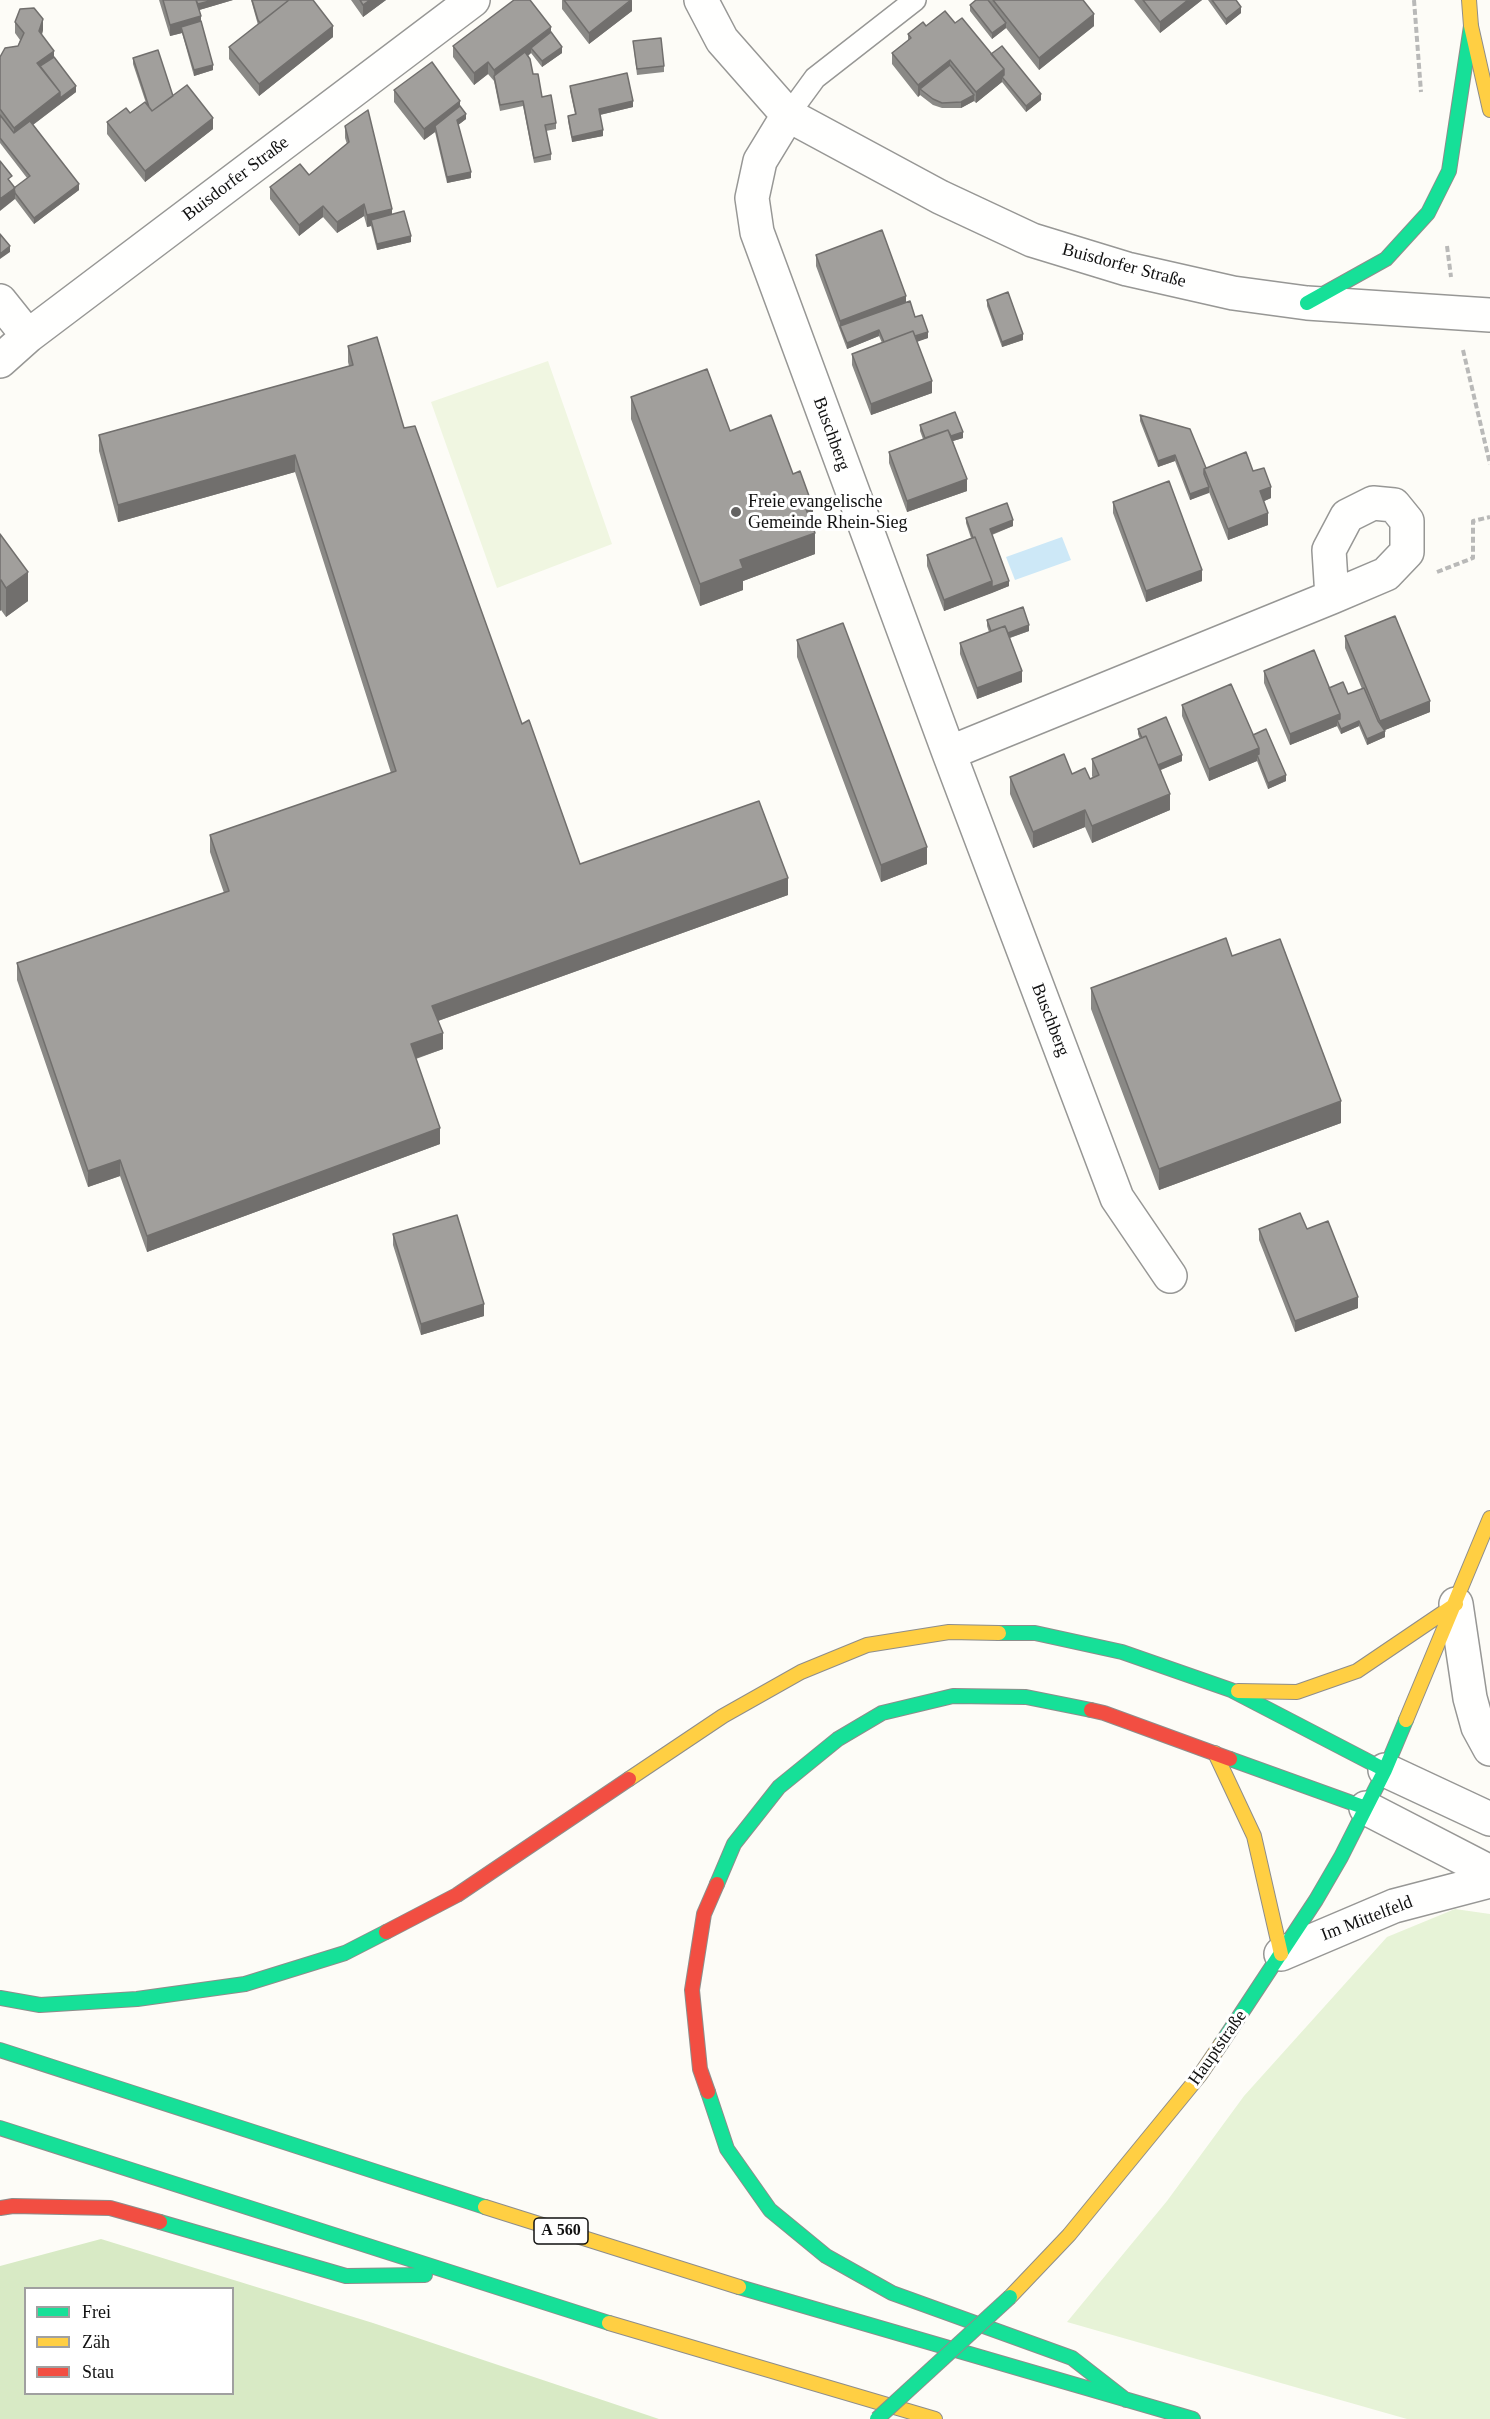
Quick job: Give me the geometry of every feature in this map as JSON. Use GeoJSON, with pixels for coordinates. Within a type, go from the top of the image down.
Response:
{"type":"FeatureCollection","features":[{"type":"Feature","properties":{"kind":"main road"},"geometry":{"type":"LineString","coordinates":[[1469,0],[1471,26],[1490,110]]}},
{"type":"Feature","properties":{"kind":"main road"},"geometry":{"type":"LineString","coordinates":[[1307,303],[1386,259],[1428,213],[1449,171],[1471,26]]}},
{"type":"Feature","properties":{"kind":"main road","name":"Hauptstraße"},"geometry":{"type":"LineString","coordinates":[[877,2419],[1010,2297],[1069,2235],[1200,2075],[1316,1900],[1366,1808],[1385,1770],[1456,1604],[1490,1518]]}},
{"type":"Feature","properties":{"kind":"main road"},"geometry":{"type":"LineString","coordinates":[[1231,1690],[1297,1692],[1357,1671],[1456,1604]]}},
{"type":"Feature","properties":{"kind":"main road"},"geometry":{"type":"LineString","coordinates":[[0,1998],[40,2005],[137,2000],[245,1984],[345,1953],[457,1895],[723,1716],[801,1672],[867,1645],[949,1632],[1035,1633],[1122,1652],[1231,1690],[1385,1770]]}},
{"type":"Feature","properties":{"kind":"main road"},"geometry":{"type":"LineString","coordinates":[[1126,2400],[1072,2358],[892,2294],[826,2256],[770,2210],[728,2149],[700,2069],[692,1990],[704,1914],[735,1844],[778,1787],[838,1739],[882,1713],[953,1696],[1026,1697],[1104,1713],[1366,1808]]}},
{"type":"Feature","properties":{"kind":"main road"},"geometry":{"type":"LineString","coordinates":[[1215,1753],[1254,1836],[1281,1954]]}},
{"type":"Feature","properties":{"kind":"main road","name":"A 560"},"geometry":{"type":"LineString","coordinates":[[0,2050],[679,2270],[1193,2419]]}},
{"type":"Feature","properties":{"kind":"main road"},"geometry":{"type":"LineString","coordinates":[[0,2128],[454,2275],[657,2338],[935,2419]]}},
{"type":"Feature","properties":{"kind":"main road"},"geometry":{"type":"LineString","coordinates":[[0,2208],[13,2206],[111,2208],[346,2276],[454,2275]]}},
{"type":"Feature","properties":{"kind":"street","name":"Buisdorfer Straße"},"geometry":{"type":"LineString","coordinates":[[0,361],[28,336],[473,0]]}},
{"type":"Feature","properties":{"kind":"street","name":"Buisdorfer Straße"},"geometry":{"type":"LineString","coordinates":[[701,0],[722,40],[788,115],[940,197],[1032,240],[1127,269],[1233,293],[1307,303],[1490,315]]}},
{"type":"Feature","properties":{"kind":"street","name":"Buschberg"},"geometry":{"type":"LineString","coordinates":[[788,115],[760,161],[752,198],[757,232],[949,753],[1117,1198],[1170,1276]]}},
{"type":"Feature","properties":{"kind":"street"},"geometry":{"type":"LineString","coordinates":[[0,301],[28,336]]}},
{"type":"Feature","properties":{"kind":"street"},"geometry":{"type":"LineString","coordinates":[[949,753],[1332,597],[1386,574],[1407,552],[1407,521],[1394,505],[1373,502],[1347,516],[1329,550],[1332,597]]}},
{"type":"Feature","properties":{"kind":"street"},"geometry":{"type":"LineString","coordinates":[[1456,1604],[1470,1698],[1479,1727],[1490,1749]]}},
{"type":"Feature","properties":{"kind":"street"},"geometry":{"type":"LineString","coordinates":[[1385,1770],[1490,1820]]}},
{"type":"Feature","properties":{"kind":"street"},"geometry":{"type":"LineString","coordinates":[[1366,1808],[1490,1872]]}},
{"type":"Feature","properties":{"kind":"street","name":"Im Mittelfeld"},"geometry":{"type":"LineString","coordinates":[[1281,1954],[1394,1906],[1490,1881]]}},
{"type":"Feature","properties":{"kind":"lane"},"geometry":{"type":"LineString","coordinates":[[788,115],[815,78],[915,0]]}},
{"type":"Feature","properties":{"kind":"path"},"geometry":{"type":"LineString","coordinates":[[1456,313],[1469,382],[1490,464]]}},
{"type":"Feature","properties":{"kind":"path"},"geometry":{"type":"LineString","coordinates":[[1407,552],[1434,573],[1473,558],[1473,521],[1490,517]]}},
{"type":"Feature","properties":{"kind":"green space"},"geometry":{"type":"Polygon","coordinates":[[[548,361],[612,544],[497,588],[431,402],[548,361]]]}},
{"type":"Feature","properties":{"kind":"green space"},"geometry":{"type":"Polygon","coordinates":[[[1455,1909],[1490,1914],[1490,2419],[1407,2419],[1067,2322],[1167,2201],[1244,2096],[1387,1937],[1455,1909]]]}},
{"type":"Feature","properties":{"kind":"green space"},"geometry":{"type":"Polygon","coordinates":[[[101,2239],[373,2323],[659,2419],[0,2419],[0,2266],[101,2239]]]}},
{"type":"Feature","properties":{"kind":"water"},"geometry":{"type":"Polygon","coordinates":[[[1062,537],[1071,560],[1015,580],[1006,557],[1062,537]]]}},
{"type":"Feature","properties":{"kind":"building"},"geometry":{"type":"Polygon","coordinates":[[[163,0],[196,0],[201,16],[170,25],[163,0]]]}},
{"type":"Feature","properties":{"kind":"building"},"geometry":{"type":"Polygon","coordinates":[[[196,0],[213,0],[198,4],[196,0]]]}},
{"type":"Feature","properties":{"kind":"building"},"geometry":{"type":"Polygon","coordinates":[[[252,0],[289,0],[260,23],[252,0]]]}},
{"type":"Feature","properties":{"kind":"building"},"geometry":{"type":"Polygon","coordinates":[[[289,0],[313,0],[333,26],[259,84],[229,47],[289,0]]]}},
{"type":"Feature","properties":{"kind":"building"},"geometry":{"type":"Polygon","coordinates":[[[360,0],[370,0],[363,5],[360,0]]]}},
{"type":"Feature","properties":{"kind":"building"},"geometry":{"type":"Polygon","coordinates":[[[514,0],[530,0],[551,27],[494,70],[488,62],[474,73],[453,46],[514,0]]]}},
{"type":"Feature","properties":{"kind":"building"},"geometry":{"type":"Polygon","coordinates":[[[564,0],[631,0],[589,33],[564,0]]]}},
{"type":"Feature","properties":{"kind":"building"},"geometry":{"type":"Polygon","coordinates":[[[976,0],[988,0],[1006,23],[992,33],[970,5],[976,0]]]}},
{"type":"Feature","properties":{"kind":"building"},"geometry":{"type":"Polygon","coordinates":[[[993,0],[1083,0],[1094,14],[1039,58],[993,0]]]}},
{"type":"Feature","properties":{"kind":"building"},"geometry":{"type":"Polygon","coordinates":[[[1143,0],[1188,0],[1160,22],[1143,0]]]}},
{"type":"Feature","properties":{"kind":"building"},"geometry":{"type":"Polygon","coordinates":[[[1212,0],[1236,0],[1241,7],[1226,19],[1212,0]]]}},
{"type":"Feature","properties":{"kind":"building"},"geometry":{"type":"Polygon","coordinates":[[[34,8],[43,19],[39,31],[54,51],[37,63],[60,92],[14,128],[0,109],[0,57],[5,48],[18,46],[24,33],[15,22],[20,9],[34,8]]]}},
{"type":"Feature","properties":{"kind":"building"},"geometry":{"type":"Polygon","coordinates":[[[945,11],[955,23],[962,18],[1004,69],[976,92],[950,60],[918,85],[892,53],[911,38],[908,34],[923,22],[926,26],[945,11]]]}},
{"type":"Feature","properties":{"kind":"building"},"geometry":{"type":"Polygon","coordinates":[[[201,21],[213,65],[194,70],[181,27],[201,21]]]}},
{"type":"Feature","properties":{"kind":"building"},"geometry":{"type":"Polygon","coordinates":[[[551,32],[562,47],[542,61],[531,48],[551,32]]]}},
{"type":"Feature","properties":{"kind":"building"},"geometry":{"type":"Polygon","coordinates":[[[661,38],[664,66],[637,69],[633,41],[661,38]]]}},
{"type":"Feature","properties":{"kind":"building"},"geometry":{"type":"Polygon","coordinates":[[[1002,46],[1041,94],[1026,106],[1002,77],[1004,69],[991,54],[1002,46]]]}},
{"type":"Feature","properties":{"kind":"building"},"geometry":{"type":"Polygon","coordinates":[[[158,50],[173,96],[152,111],[133,58],[158,50]]]}},
{"type":"Feature","properties":{"kind":"building"},"geometry":{"type":"Polygon","coordinates":[[[525,52],[530,59],[533,74],[538,74],[542,97],[551,95],[556,123],[545,125],[551,154],[534,158],[523,101],[500,105],[494,76],[525,52]]]}},
{"type":"Feature","properties":{"kind":"building"},"geometry":{"type":"Polygon","coordinates":[[[54,57],[76,86],[60,98],[60,92],[40,66],[54,57]]]}},
{"type":"Feature","properties":{"kind":"building"},"geometry":{"type":"Polygon","coordinates":[[[432,62],[460,101],[424,129],[394,90],[432,62]]]}},
{"type":"Feature","properties":{"kind":"building"},"geometry":{"type":"Polygon","coordinates":[[[950,65],[974,95],[961,102],[942,103],[920,89],[950,65]]]}},
{"type":"Feature","properties":{"kind":"building"},"geometry":{"type":"Polygon","coordinates":[[[627,73],[633,101],[599,109],[603,130],[572,137],[568,116],[576,114],[570,86],[627,73]]]}},
{"type":"Feature","properties":{"kind":"building"},"geometry":{"type":"Polygon","coordinates":[[[187,85],[213,118],[145,171],[107,122],[126,108],[130,113],[145,102],[152,111],[187,85]]]}},
{"type":"Feature","properties":{"kind":"building"},"geometry":{"type":"Polygon","coordinates":[[[460,106],[466,114],[457,120],[471,172],[447,177],[435,126],[460,106]]]}},
{"type":"Feature","properties":{"kind":"building"},"geometry":{"type":"Polygon","coordinates":[[[368,110],[392,209],[367,215],[364,204],[337,222],[323,206],[299,225],[270,187],[300,164],[309,175],[349,142],[345,126],[368,110]]]}},
{"type":"Feature","properties":{"kind":"building"},"geometry":{"type":"Polygon","coordinates":[[[0,115],[14,133],[30,121],[79,184],[34,218],[15,193],[14,188],[30,176],[0,138],[0,115]]]}},
{"type":"Feature","properties":{"kind":"building"},"geometry":{"type":"Polygon","coordinates":[[[0,161],[12,176],[8,179],[15,188],[0,199],[0,161]]]}},
{"type":"Feature","properties":{"kind":"building"},"geometry":{"type":"Polygon","coordinates":[[[404,211],[411,236],[377,244],[371,220],[404,211]]]}},
{"type":"Feature","properties":{"kind":"building"},"geometry":{"type":"Polygon","coordinates":[[[882,230],[906,296],[840,321],[816,255],[882,230]]]}},
{"type":"Feature","properties":{"kind":"building"},"geometry":{"type":"Polygon","coordinates":[[[0,234],[10,246],[0,254],[0,234]]]}},
{"type":"Feature","properties":{"kind":"building"},"geometry":{"type":"Polygon","coordinates":[[[1008,292],[1023,334],[1002,342],[987,300],[1008,292]]]}},
{"type":"Feature","properties":{"kind":"building"},"geometry":{"type":"Polygon","coordinates":[[[910,301],[915,317],[922,315],[928,332],[915,336],[913,331],[884,342],[879,330],[847,343],[840,326],[910,301]]]}},
{"type":"Feature","properties":{"kind":"building"},"geometry":{"type":"Polygon","coordinates":[[[913,331],[932,381],[871,404],[852,354],[913,331]]]}},
{"type":"Feature","properties":{"kind":"building"},"geometry":{"type":"Polygon","coordinates":[[[377,337],[404,428],[415,426],[522,724],[529,720],[580,864],[759,801],[788,878],[432,1006],[443,1033],[411,1044],[440,1128],[147,1236],[120,1160],[88,1171],[17,963],[229,891],[210,835],[396,771],[295,455],[118,505],[99,435],[353,365],[348,346],[377,337]]]}},
{"type":"Feature","properties":{"kind":"building","name":"Freie evangelische Gemeinde Rhein-Sieg"},"geometry":{"type":"Polygon","coordinates":[[[707,369],[730,431],[771,415],[793,474],[800,471],[813,507],[806,509],[815,533],[740,560],[743,568],[700,584],[631,397],[707,369]]]}},
{"type":"Feature","properties":{"kind":"building"},"geometry":{"type":"Polygon","coordinates":[[[955,412],[963,432],[951,436],[948,430],[925,438],[920,425],[955,412]]]}},
{"type":"Feature","properties":{"kind":"building"},"geometry":{"type":"Polygon","coordinates":[[[1140,415],[1190,429],[1206,468],[1204,474],[1209,487],[1190,494],[1175,455],[1158,461],[1140,415]]]}},
{"type":"Feature","properties":{"kind":"building"},"geometry":{"type":"Polygon","coordinates":[[[948,430],[967,479],[907,501],[889,452],[948,430]]]}},
{"type":"Feature","properties":{"kind":"building"},"geometry":{"type":"Polygon","coordinates":[[[1246,452],[1253,471],[1264,468],[1271,487],[1260,491],[1268,513],[1228,529],[1204,469],[1246,452]]]}},
{"type":"Feature","properties":{"kind":"building"},"geometry":{"type":"Polygon","coordinates":[[[1169,481],[1202,570],[1146,591],[1113,502],[1169,481]]]}},
{"type":"Feature","properties":{"kind":"building"},"geometry":{"type":"Polygon","coordinates":[[[1007,503],[1013,520],[990,529],[1009,581],[992,587],[992,581],[966,518],[1007,503]]]}},
{"type":"Feature","properties":{"kind":"building"},"geometry":{"type":"Polygon","coordinates":[[[0,534],[28,572],[6,588],[0,581],[0,534]]]}},
{"type":"Feature","properties":{"kind":"building"},"geometry":{"type":"Polygon","coordinates":[[[975,537],[992,581],[944,600],[927,555],[975,537]]]}},
{"type":"Feature","properties":{"kind":"building"},"geometry":{"type":"Polygon","coordinates":[[[1023,607],[1029,625],[1008,633],[1005,626],[991,631],[987,620],[1023,607]]]}},
{"type":"Feature","properties":{"kind":"building"},"geometry":{"type":"Polygon","coordinates":[[[1395,616],[1430,701],[1380,721],[1345,636],[1395,616]]]}},
{"type":"Feature","properties":{"kind":"building"},"geometry":{"type":"Polygon","coordinates":[[[843,623],[927,847],[881,865],[797,640],[843,623]]]}},
{"type":"Feature","properties":{"kind":"building"},"geometry":{"type":"Polygon","coordinates":[[[1005,626],[1022,671],[977,688],[960,643],[1005,626]]]}},
{"type":"Feature","properties":{"kind":"building"},"geometry":{"type":"Polygon","coordinates":[[[1314,650],[1340,714],[1290,734],[1264,671],[1314,650]]]}},
{"type":"Feature","properties":{"kind":"building"},"geometry":{"type":"Polygon","coordinates":[[[1343,682],[1348,694],[1364,688],[1378,721],[1385,731],[1367,739],[1359,721],[1341,729],[1337,720],[1340,719],[1340,714],[1329,688],[1343,682]]]}},
{"type":"Feature","properties":{"kind":"building"},"geometry":{"type":"Polygon","coordinates":[[[1231,684],[1259,748],[1209,769],[1182,705],[1231,684]]]}},
{"type":"Feature","properties":{"kind":"building"},"geometry":{"type":"Polygon","coordinates":[[[1166,717],[1182,755],[1158,765],[1146,736],[1142,738],[1138,729],[1166,717]]]}},
{"type":"Feature","properties":{"kind":"building"},"geometry":{"type":"Polygon","coordinates":[[[1266,729],[1286,775],[1268,783],[1257,755],[1259,748],[1253,735],[1266,729]]]}},
{"type":"Feature","properties":{"kind":"building"},"geometry":{"type":"Polygon","coordinates":[[[1146,736],[1170,794],[1092,826],[1085,810],[1033,832],[1010,777],[1064,754],[1072,774],[1085,768],[1090,779],[1099,775],[1092,759],[1146,736]]]}},
{"type":"Feature","properties":{"kind":"building"},"geometry":{"type":"Polygon","coordinates":[[[1226,938],[1232,956],[1280,939],[1341,1101],[1159,1169],[1091,988],[1226,938]]]}},
{"type":"Feature","properties":{"kind":"building"},"geometry":{"type":"Polygon","coordinates":[[[1300,1213],[1307,1229],[1328,1221],[1358,1297],[1295,1321],[1259,1229],[1300,1213]]]}},
{"type":"Feature","properties":{"kind":"building"},"geometry":{"type":"Polygon","coordinates":[[[457,1215],[484,1304],[421,1324],[393,1234],[457,1215]]]}},
{"type":"Feature","properties":{"kind":"traffic: fast"},"geometry":{"type":"LineString","coordinates":[[1307,303],[1386,259],[1428,213],[1449,171],[1471,26]]}},
{"type":"Feature","properties":{"kind":"traffic: fast"},"geometry":{"type":"LineString","coordinates":[[999,1633],[1035,1633],[1122,1652],[1231,1690],[1385,1770]]}},
{"type":"Feature","properties":{"kind":"traffic: fast"},"geometry":{"type":"LineString","coordinates":[[717,1884],[734,1844],[779,1787],[838,1739],[882,1713],[953,1696],[1026,1697],[1091,1710]]}},
{"type":"Feature","properties":{"kind":"traffic: fast"},"geometry":{"type":"LineString","coordinates":[[1221,2044],[1316,1900],[1341,1857],[1385,1770],[1406,1720]]}},
{"type":"Feature","properties":{"kind":"traffic: fast"},"geometry":{"type":"LineString","coordinates":[[1230,1759],[1366,1808]]}},
{"type":"Feature","properties":{"kind":"traffic: fast"},"geometry":{"type":"LineString","coordinates":[[0,1998],[40,2005],[137,1999],[245,1984],[345,1953],[386,1932]]}},
{"type":"Feature","properties":{"kind":"traffic: fast"},"geometry":{"type":"LineString","coordinates":[[0,2050],[485,2207]]}},
{"type":"Feature","properties":{"kind":"traffic: fast"},"geometry":{"type":"LineString","coordinates":[[708,2092],[727,2149],[770,2210],[826,2256],[892,2293],[1072,2358],[1126,2400]]}},
{"type":"Feature","properties":{"kind":"traffic: fast"},"geometry":{"type":"LineString","coordinates":[[0,2128],[609,2323]]}},
{"type":"Feature","properties":{"kind":"traffic: fast"},"geometry":{"type":"LineString","coordinates":[[160,2222],[346,2276],[425,2275]]}},
{"type":"Feature","properties":{"kind":"traffic: fast"},"geometry":{"type":"LineString","coordinates":[[739,2287],[1193,2419]]}},
{"type":"Feature","properties":{"kind":"traffic: fast"},"geometry":{"type":"LineString","coordinates":[[877,2419],[1010,2297]]}},
{"type":"Feature","properties":{"kind":"traffic: slow"},"geometry":{"type":"LineString","coordinates":[[1469,0],[1471,26],[1490,110]]}},
{"type":"Feature","properties":{"kind":"traffic: slow"},"geometry":{"type":"LineString","coordinates":[[1406,1720],[1490,1518]]}},
{"type":"Feature","properties":{"kind":"traffic: slow"},"geometry":{"type":"LineString","coordinates":[[1238,1691],[1297,1692],[1357,1671],[1456,1604]]}},
{"type":"Feature","properties":{"kind":"traffic: slow"},"geometry":{"type":"LineString","coordinates":[[629,1779],[723,1716],[801,1672],[867,1645],[949,1632],[999,1633]]}},
{"type":"Feature","properties":{"kind":"traffic: slow"},"geometry":{"type":"LineString","coordinates":[[1215,1753],[1254,1836],[1281,1954]]}},
{"type":"Feature","properties":{"kind":"traffic: slow"},"geometry":{"type":"LineString","coordinates":[[1010,2297],[1069,2235],[1200,2075],[1221,2044]]}},
{"type":"Feature","properties":{"kind":"traffic: slow"},"geometry":{"type":"LineString","coordinates":[[485,2207],[739,2287]]}},
{"type":"Feature","properties":{"kind":"traffic: slow"},"geometry":{"type":"LineString","coordinates":[[609,2323],[935,2419]]}},
{"type":"Feature","properties":{"kind":"traffic: jam"},"geometry":{"type":"LineString","coordinates":[[1091,1710],[1230,1759]]}},
{"type":"Feature","properties":{"kind":"traffic: jam"},"geometry":{"type":"LineString","coordinates":[[386,1932],[457,1895],[629,1779]]}},
{"type":"Feature","properties":{"kind":"traffic: jam"},"geometry":{"type":"LineString","coordinates":[[708,2092],[700,2069],[692,1990],[704,1914],[717,1884]]}},
{"type":"Feature","properties":{"kind":"traffic: jam"},"geometry":{"type":"LineString","coordinates":[[0,2208],[13,2206],[110,2208],[160,2222]]}},
{"type":"Feature","properties":{"kind":"place","name":"Freie evangelische Gemeinde Rhein-Sieg"},"geometry":{"type":"Point","coordinates":[736,512]}}]}
